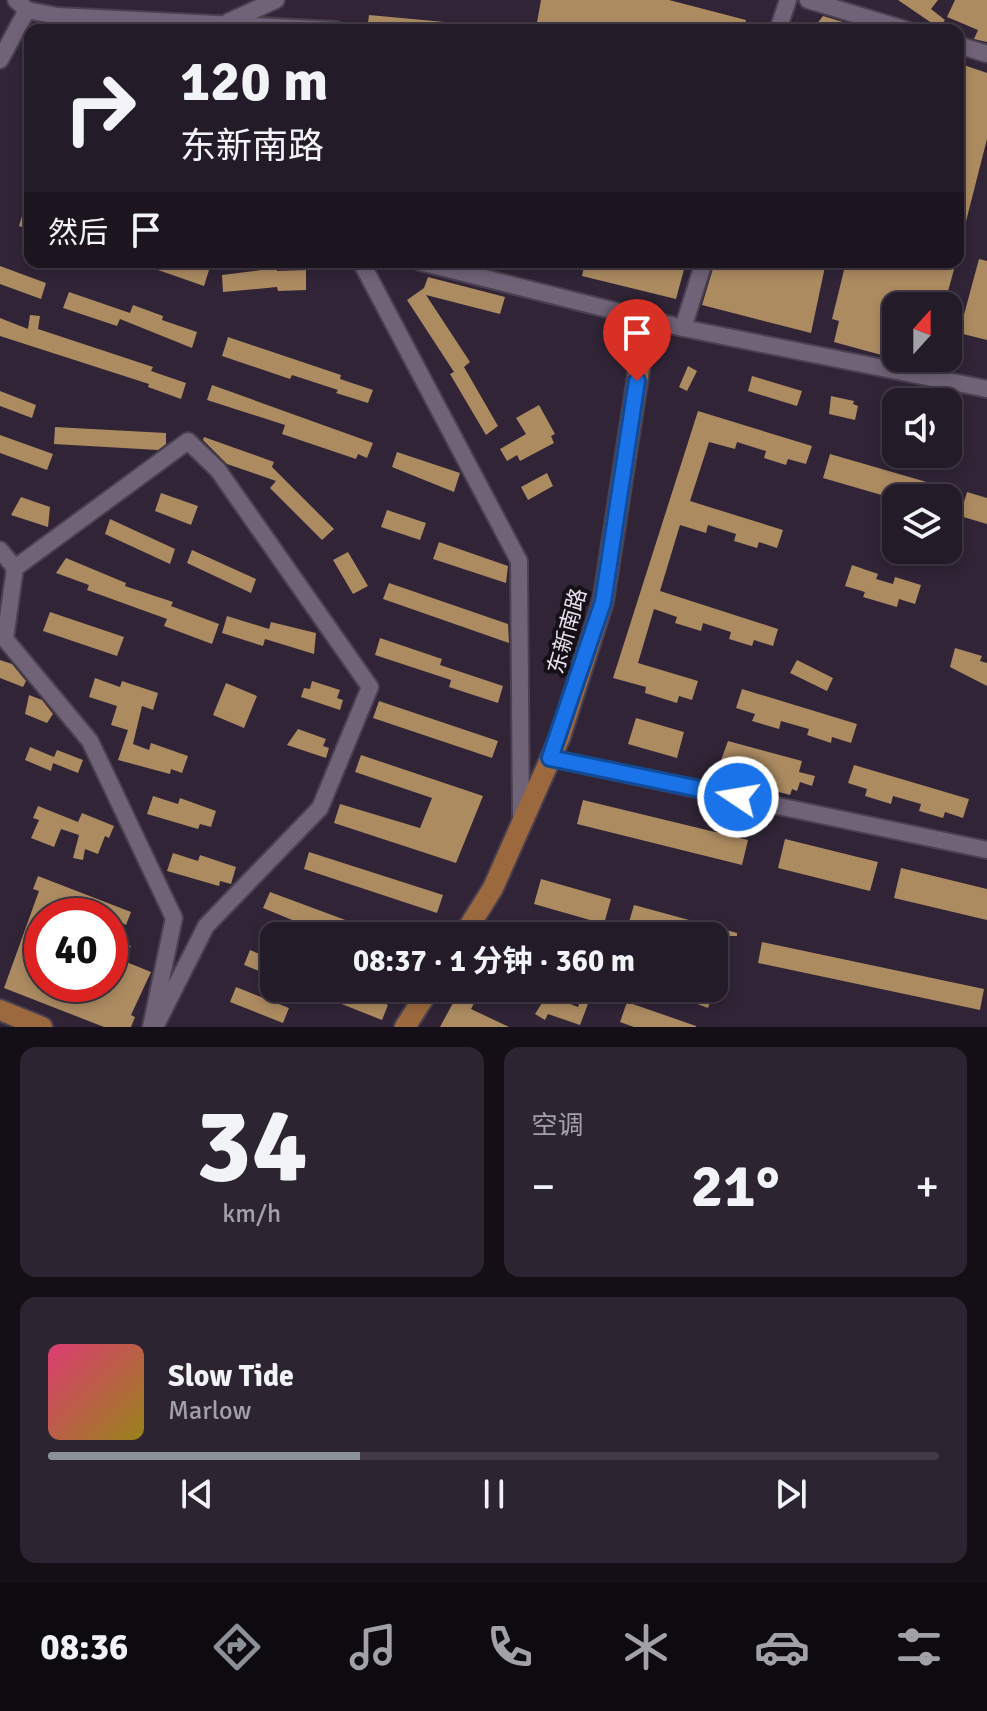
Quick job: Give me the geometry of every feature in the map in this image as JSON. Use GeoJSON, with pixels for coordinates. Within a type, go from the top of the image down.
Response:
{"type":"FeatureCollection","features":[{"type":"Feature","properties":{"kind":"main road","name":"东新南路"},"geometry":{"type":"LineString","coordinates":[[472,922],[493,888],[550,758],[603,602],[647,318]]}},
{"type":"Feature","properties":{"kind":"main road"},"geometry":{"type":"LineString","coordinates":[[405,1027],[421,1002]]}},
{"type":"Feature","properties":{"kind":"main road"},"geometry":{"type":"LineString","coordinates":[[0,1010],[42,1027]]}},
{"type":"Feature","properties":{"kind":"street"},"geometry":{"type":"LineString","coordinates":[[0,60],[22,5],[57,16],[223,24],[276,0]]}},
{"type":"Feature","properties":{"kind":"street"},"geometry":{"type":"LineString","coordinates":[[780,24],[788,0]]}},
{"type":"Feature","properties":{"kind":"street"},"geometry":{"type":"LineString","coordinates":[[808,0],[887,24]]}},
{"type":"Feature","properties":{"kind":"street"},"geometry":{"type":"LineString","coordinates":[[964,47],[987,54]]}},
{"type":"Feature","properties":{"kind":"street"},"geometry":{"type":"LineString","coordinates":[[364,268],[519,561],[521,825]]}},
{"type":"Feature","properties":{"kind":"street"},"geometry":{"type":"LineString","coordinates":[[444,268],[683,328],[987,389]]}},
{"type":"Feature","properties":{"kind":"street"},"geometry":{"type":"LineString","coordinates":[[683,328],[702,268]]}},
{"type":"Feature","properties":{"kind":"street"},"geometry":{"type":"LineString","coordinates":[[188,441],[218,470],[370,687],[320,808],[206,926],[153,1027],[174,918],[90,741],[5,639],[15,568],[188,441]]}},
{"type":"Feature","properties":{"kind":"street"},"geometry":{"type":"LineString","coordinates":[[0,550],[15,568]]}},
{"type":"Feature","properties":{"kind":"street"},"geometry":{"type":"LineString","coordinates":[[550,758],[987,850]]}},
{"type":"Feature","properties":{"kind":"building"},"geometry":{"type":"Polygon","coordinates":[[[541,0],[669,0],[746,20],[745,24],[537,24],[541,0]]]}},
{"type":"Feature","properties":{"kind":"building"},"geometry":{"type":"Polygon","coordinates":[[[898,0],[938,0],[931,9],[945,20],[942,24],[933,24],[898,0]]]}},
{"type":"Feature","properties":{"kind":"building"},"geometry":{"type":"Polygon","coordinates":[[[955,0],[987,0],[987,42],[974,39],[978,30],[947,17],[955,0]]]}},
{"type":"Feature","properties":{"kind":"building"},"geometry":{"type":"Polygon","coordinates":[[[369,15],[466,24],[368,24],[369,15]]]}},
{"type":"Feature","properties":{"kind":"building"},"geometry":{"type":"Polygon","coordinates":[[[823,16],[849,24],[817,24],[823,16]]]}},
{"type":"Feature","properties":{"kind":"building"},"geometry":{"type":"Polygon","coordinates":[[[964,65],[987,73],[987,139],[964,229],[964,65]]]}},
{"type":"Feature","properties":{"kind":"building"},"geometry":{"type":"Polygon","coordinates":[[[24,209],[24,228],[19,226],[24,209]]]}},
{"type":"Feature","properties":{"kind":"building"},"geometry":{"type":"Polygon","coordinates":[[[979,259],[987,261],[987,340],[962,334],[962,322],[979,259]]]}},
{"type":"Feature","properties":{"kind":"building"},"geometry":{"type":"Polygon","coordinates":[[[0,266],[46,283],[41,299],[0,284],[0,266]]]}},
{"type":"Feature","properties":{"kind":"building"},"geometry":{"type":"Polygon","coordinates":[[[152,268],[210,268],[204,286],[152,268]]]}},
{"type":"Feature","properties":{"kind":"building"},"geometry":{"type":"Polygon","coordinates":[[[277,268],[277,271],[306,270],[306,290],[278,291],[277,287],[223,292],[222,275],[277,268]]]}},
{"type":"Feature","properties":{"kind":"building"},"geometry":{"type":"Polygon","coordinates":[[[584,268],[684,268],[676,299],[582,276],[584,268]]]}},
{"type":"Feature","properties":{"kind":"building"},"geometry":{"type":"Polygon","coordinates":[[[713,268],[825,268],[811,333],[702,305],[713,268]]]}},
{"type":"Feature","properties":{"kind":"building"},"geometry":{"type":"Polygon","coordinates":[[[845,268],[954,268],[948,292],[882,292],[882,355],[834,342],[839,321],[832,319],[845,268]]]}},
{"type":"Feature","properties":{"kind":"building"},"geometry":{"type":"Polygon","coordinates":[[[428,277],[505,297],[500,314],[426,295],[470,362],[464,367],[498,426],[486,435],[450,374],[454,372],[407,300],[424,288],[428,277]]]}},
{"type":"Feature","properties":{"kind":"building"},"geometry":{"type":"Polygon","coordinates":[[[69,292],[130,313],[133,305],[163,316],[162,320],[197,332],[192,348],[120,319],[117,326],[63,308],[69,292]]]}},
{"type":"Feature","properties":{"kind":"building"},"geometry":{"type":"Polygon","coordinates":[[[30,315],[40,316],[38,329],[153,367],[151,371],[186,383],[181,399],[148,387],[149,384],[0,336],[0,318],[28,329],[30,315]]]}},
{"type":"Feature","properties":{"kind":"building"},"geometry":{"type":"Polygon","coordinates":[[[228,337],[341,375],[340,379],[373,390],[368,403],[292,375],[290,379],[222,356],[228,337]]]}},
{"type":"Feature","properties":{"kind":"building"},"geometry":{"type":"Polygon","coordinates":[[[688,366],[697,371],[687,391],[679,387],[688,366]]]}},
{"type":"Feature","properties":{"kind":"building"},"geometry":{"type":"Polygon","coordinates":[[[752,376],[802,391],[797,406],[748,391],[752,376]]]}},
{"type":"Feature","properties":{"kind":"building"},"geometry":{"type":"Polygon","coordinates":[[[212,385],[373,443],[367,458],[358,454],[356,459],[282,434],[285,425],[207,400],[212,385]]]}},
{"type":"Feature","properties":{"kind":"building"},"geometry":{"type":"Polygon","coordinates":[[[0,391],[36,405],[32,418],[0,406],[0,391]]]}},
{"type":"Feature","properties":{"kind":"building"},"geometry":{"type":"Polygon","coordinates":[[[831,396],[854,401],[853,404],[858,406],[855,420],[829,414],[831,396]]]}},
{"type":"Feature","properties":{"kind":"building"},"geometry":{"type":"Polygon","coordinates":[[[539,405],[555,434],[551,436],[554,443],[520,461],[517,455],[507,461],[500,449],[526,434],[516,418],[539,405]]]}},
{"type":"Feature","properties":{"kind":"building"},"geometry":{"type":"Polygon","coordinates":[[[698,411],[812,446],[806,464],[788,459],[786,465],[764,458],[766,451],[737,442],[735,449],[709,442],[690,501],[783,530],[777,548],[759,542],[757,548],[734,541],[736,534],[708,525],[706,533],[680,525],[660,591],[778,629],[773,646],[754,640],[752,646],[729,639],[731,632],[703,623],[701,631],[675,623],[677,617],[654,609],[638,663],[698,681],[692,700],[679,696],[677,703],[645,693],[646,687],[613,678],[698,411]]]}},
{"type":"Feature","properties":{"kind":"building"},"geometry":{"type":"Polygon","coordinates":[[[55,427],[166,433],[166,444],[158,450],[54,444],[55,427]]]}},
{"type":"Feature","properties":{"kind":"building"},"geometry":{"type":"Polygon","coordinates":[[[0,435],[53,454],[47,470],[0,453],[0,435]]]}},
{"type":"Feature","properties":{"kind":"building"},"geometry":{"type":"Polygon","coordinates":[[[204,437],[274,462],[272,467],[334,529],[322,540],[270,488],[276,481],[227,464],[203,440],[204,437]]]}},
{"type":"Feature","properties":{"kind":"building"},"geometry":{"type":"Polygon","coordinates":[[[397,452],[460,473],[454,492],[392,467],[397,452]]]}},
{"type":"Feature","properties":{"kind":"building"},"geometry":{"type":"Polygon","coordinates":[[[830,454],[934,484],[882,484],[882,495],[823,478],[830,454]]]}},
{"type":"Feature","properties":{"kind":"building"},"geometry":{"type":"Polygon","coordinates":[[[547,473],[553,486],[528,500],[521,487],[547,473]]]}},
{"type":"Feature","properties":{"kind":"building"},"geometry":{"type":"Polygon","coordinates":[[[967,492],[987,498],[987,524],[962,517],[967,492]]]}},
{"type":"Feature","properties":{"kind":"building"},"geometry":{"type":"Polygon","coordinates":[[[161,493],[198,506],[191,525],[155,511],[161,493]]]}},
{"type":"Feature","properties":{"kind":"building"},"geometry":{"type":"Polygon","coordinates":[[[21,497],[50,507],[48,527],[11,515],[21,497]]]}},
{"type":"Feature","properties":{"kind":"building"},"geometry":{"type":"Polygon","coordinates":[[[387,510],[426,523],[420,540],[381,527],[387,510]]]}},
{"type":"Feature","properties":{"kind":"building"},"geometry":{"type":"Polygon","coordinates":[[[110,519],[175,549],[170,564],[105,534],[110,519]]]}},
{"type":"Feature","properties":{"kind":"building"},"geometry":{"type":"Polygon","coordinates":[[[439,542],[508,566],[506,583],[433,559],[439,542]]]}},
{"type":"Feature","properties":{"kind":"building"},"geometry":{"type":"Polygon","coordinates":[[[192,550],[256,579],[251,593],[187,563],[192,550]]]}},
{"type":"Feature","properties":{"kind":"building"},"geometry":{"type":"Polygon","coordinates":[[[348,552],[368,586],[353,594],[333,560],[348,552]]]}},
{"type":"Feature","properties":{"kind":"building"},"geometry":{"type":"Polygon","coordinates":[[[66,558],[126,583],[125,586],[173,602],[171,606],[219,624],[212,644],[164,626],[167,619],[87,590],[89,585],[56,573],[66,558]]]}},
{"type":"Feature","properties":{"kind":"building"},"geometry":{"type":"Polygon","coordinates":[[[852,565],[878,574],[876,579],[893,584],[895,577],[921,585],[915,604],[899,599],[897,607],[863,597],[865,592],[845,586],[852,565]]]}},
{"type":"Feature","properties":{"kind":"building"},"geometry":{"type":"Polygon","coordinates":[[[389,583],[508,624],[509,643],[383,599],[389,583]]]}},
{"type":"Feature","properties":{"kind":"building"},"geometry":{"type":"Polygon","coordinates":[[[50,612],[124,637],[117,656],[43,631],[50,612]]]}},
{"type":"Feature","properties":{"kind":"building"},"geometry":{"type":"Polygon","coordinates":[[[227,616],[269,629],[271,622],[316,633],[314,654],[265,639],[263,646],[222,633],[227,616]]]}},
{"type":"Feature","properties":{"kind":"building"},"geometry":{"type":"Polygon","coordinates":[[[380,638],[442,659],[440,665],[503,686],[498,703],[449,687],[451,680],[375,655],[380,638]]]}},
{"type":"Feature","properties":{"kind":"building"},"geometry":{"type":"Polygon","coordinates":[[[955,648],[982,656],[980,661],[987,663],[987,686],[950,667],[955,648]]]}},
{"type":"Feature","properties":{"kind":"building"},"geometry":{"type":"Polygon","coordinates":[[[0,660],[12,664],[26,681],[23,687],[0,678],[0,660]]]}},
{"type":"Feature","properties":{"kind":"building"},"geometry":{"type":"Polygon","coordinates":[[[797,660],[833,678],[827,691],[790,673],[797,660]]]}},
{"type":"Feature","properties":{"kind":"building"},"geometry":{"type":"Polygon","coordinates":[[[95,678],[120,687],[122,681],[158,693],[153,710],[142,706],[133,744],[149,750],[151,743],[188,756],[182,773],[171,769],[170,774],[118,760],[128,730],[111,725],[117,706],[89,697],[95,678]]]}},
{"type":"Feature","properties":{"kind":"building"},"geometry":{"type":"Polygon","coordinates":[[[312,681],[340,690],[337,698],[343,700],[340,710],[301,697],[304,688],[310,689],[312,681]]]}},
{"type":"Feature","properties":{"kind":"building"},"geometry":{"type":"Polygon","coordinates":[[[226,683],[257,696],[244,728],[213,715],[226,683]]]}},
{"type":"Feature","properties":{"kind":"building"},"geometry":{"type":"Polygon","coordinates":[[[742,689],[857,724],[851,743],[832,737],[831,743],[807,735],[809,729],[781,721],[779,729],[752,721],[755,714],[736,708],[742,689]]]}},
{"type":"Feature","properties":{"kind":"building"},"geometry":{"type":"Polygon","coordinates":[[[29,695],[42,700],[53,714],[47,723],[25,714],[29,695]]]}},
{"type":"Feature","properties":{"kind":"building"},"geometry":{"type":"Polygon","coordinates":[[[379,701],[498,741],[492,758],[373,718],[379,701]]]}},
{"type":"Feature","properties":{"kind":"building"},"geometry":{"type":"Polygon","coordinates":[[[636,718],[684,732],[677,758],[628,744],[636,718]]]}},
{"type":"Feature","properties":{"kind":"building"},"geometry":{"type":"Polygon","coordinates":[[[298,729],[326,739],[323,746],[329,748],[326,758],[287,745],[298,729]]]}},
{"type":"Feature","properties":{"kind":"building"},"geometry":{"type":"Polygon","coordinates":[[[728,741],[802,761],[799,772],[815,776],[812,786],[800,782],[797,791],[792,789],[790,795],[723,777],[724,773],[717,771],[728,741]]]}},
{"type":"Feature","properties":{"kind":"building"},"geometry":{"type":"Polygon","coordinates":[[[30,747],[54,757],[57,750],[83,760],[78,773],[53,763],[51,771],[25,760],[30,747]]]}},
{"type":"Feature","properties":{"kind":"building"},"geometry":{"type":"Polygon","coordinates":[[[361,755],[483,796],[456,863],[334,823],[340,804],[420,828],[432,798],[355,772],[361,755]]]}},
{"type":"Feature","properties":{"kind":"building"},"geometry":{"type":"Polygon","coordinates":[[[854,765],[969,799],[963,818],[945,812],[943,818],[919,811],[921,804],[893,796],[891,804],[865,796],[867,789],[848,783],[854,765]]]}},
{"type":"Feature","properties":{"kind":"building"},"geometry":{"type":"Polygon","coordinates":[[[153,796],[178,804],[180,798],[216,811],[211,827],[200,824],[198,829],[147,814],[153,796]]]}},
{"type":"Feature","properties":{"kind":"building"},"geometry":{"type":"Polygon","coordinates":[[[583,800],[748,840],[742,865],[577,824],[583,800]]]}},
{"type":"Feature","properties":{"kind":"building"},"geometry":{"type":"Polygon","coordinates":[[[38,806],[78,822],[82,813],[114,826],[109,838],[105,836],[98,854],[85,849],[83,860],[73,858],[79,835],[61,829],[54,847],[31,838],[39,820],[33,818],[38,806]]]}},
{"type":"Feature","properties":{"kind":"building"},"geometry":{"type":"Polygon","coordinates":[[[785,839],[878,862],[870,891],[778,868],[785,839]]]}},
{"type":"Feature","properties":{"kind":"building"},"geometry":{"type":"Polygon","coordinates":[[[309,852],[443,895],[437,913],[304,869],[309,852]]]}},
{"type":"Feature","properties":{"kind":"building"},"geometry":{"type":"Polygon","coordinates":[[[173,853],[198,861],[200,855],[236,867],[231,884],[220,881],[219,886],[167,871],[173,853]]]}},
{"type":"Feature","properties":{"kind":"building"},"geometry":{"type":"Polygon","coordinates":[[[901,868],[987,889],[987,920],[894,898],[901,868]]]}},
{"type":"Feature","properties":{"kind":"building"},"geometry":{"type":"Polygon","coordinates":[[[38,876],[95,898],[36,898],[39,891],[33,889],[38,876]]]}},
{"type":"Feature","properties":{"kind":"building"},"geometry":{"type":"Polygon","coordinates":[[[541,879],[611,899],[605,922],[534,904],[541,879]]]}},
{"type":"Feature","properties":{"kind":"building"},"geometry":{"type":"Polygon","coordinates":[[[270,892],[351,922],[297,922],[263,908],[270,892]]]}},
{"type":"Feature","properties":{"kind":"building"},"geometry":{"type":"Polygon","coordinates":[[[634,905],[697,922],[629,922],[634,905]]]}},
{"type":"Feature","properties":{"kind":"building"},"geometry":{"type":"Polygon","coordinates":[[[728,931],[737,933],[737,936],[729,936],[728,940],[728,931]]]}},
{"type":"Feature","properties":{"kind":"building"},"geometry":{"type":"Polygon","coordinates":[[[24,933],[24,996],[4,988],[24,933]]]}},
{"type":"Feature","properties":{"kind":"building"},"geometry":{"type":"Polygon","coordinates":[[[762,942],[984,989],[980,1010],[758,963],[762,942]]]}},
{"type":"Feature","properties":{"kind":"building"},"geometry":{"type":"Polygon","coordinates":[[[250,950],[260,954],[260,971],[244,965],[250,950]]]}},
{"type":"Feature","properties":{"kind":"building"},"geometry":{"type":"Polygon","coordinates":[[[128,963],[151,972],[131,1015],[135,1017],[131,1027],[104,1027],[40,1002],[128,1002],[128,963]]]}},
{"type":"Feature","properties":{"kind":"building"},"geometry":{"type":"Polygon","coordinates":[[[236,987],[260,997],[260,1002],[274,1002],[289,1008],[283,1023],[230,1002],[236,987]]]}},
{"type":"Feature","properties":{"kind":"building"},"geometry":{"type":"Polygon","coordinates":[[[337,1002],[380,1002],[388,1005],[382,1020],[337,1002]]]}},
{"type":"Feature","properties":{"kind":"building"},"geometry":{"type":"Polygon","coordinates":[[[453,1002],[475,1002],[471,1009],[509,1027],[440,1027],[453,1002]]]}},
{"type":"Feature","properties":{"kind":"building"},"geometry":{"type":"Polygon","coordinates":[[[565,1002],[578,1007],[580,1002],[589,1002],[580,1025],[548,1014],[545,1020],[535,1014],[542,1003],[565,1002]]]}},
{"type":"Feature","properties":{"kind":"building"},"geometry":{"type":"Polygon","coordinates":[[[627,1002],[696,1027],[634,1027],[620,1022],[627,1002]]]}},
{"type":"Feature","properties":{"kind":"building"},"geometry":{"type":"Polygon","coordinates":[[[692,1002],[710,1002],[708,1008],[692,1002]]]}},
{"type":"Feature","properties":{"kind":"route"},"geometry":{"type":"LineString","coordinates":[[637,381],[603,602],[560,737],[550,758],[738,797]]}}]}
